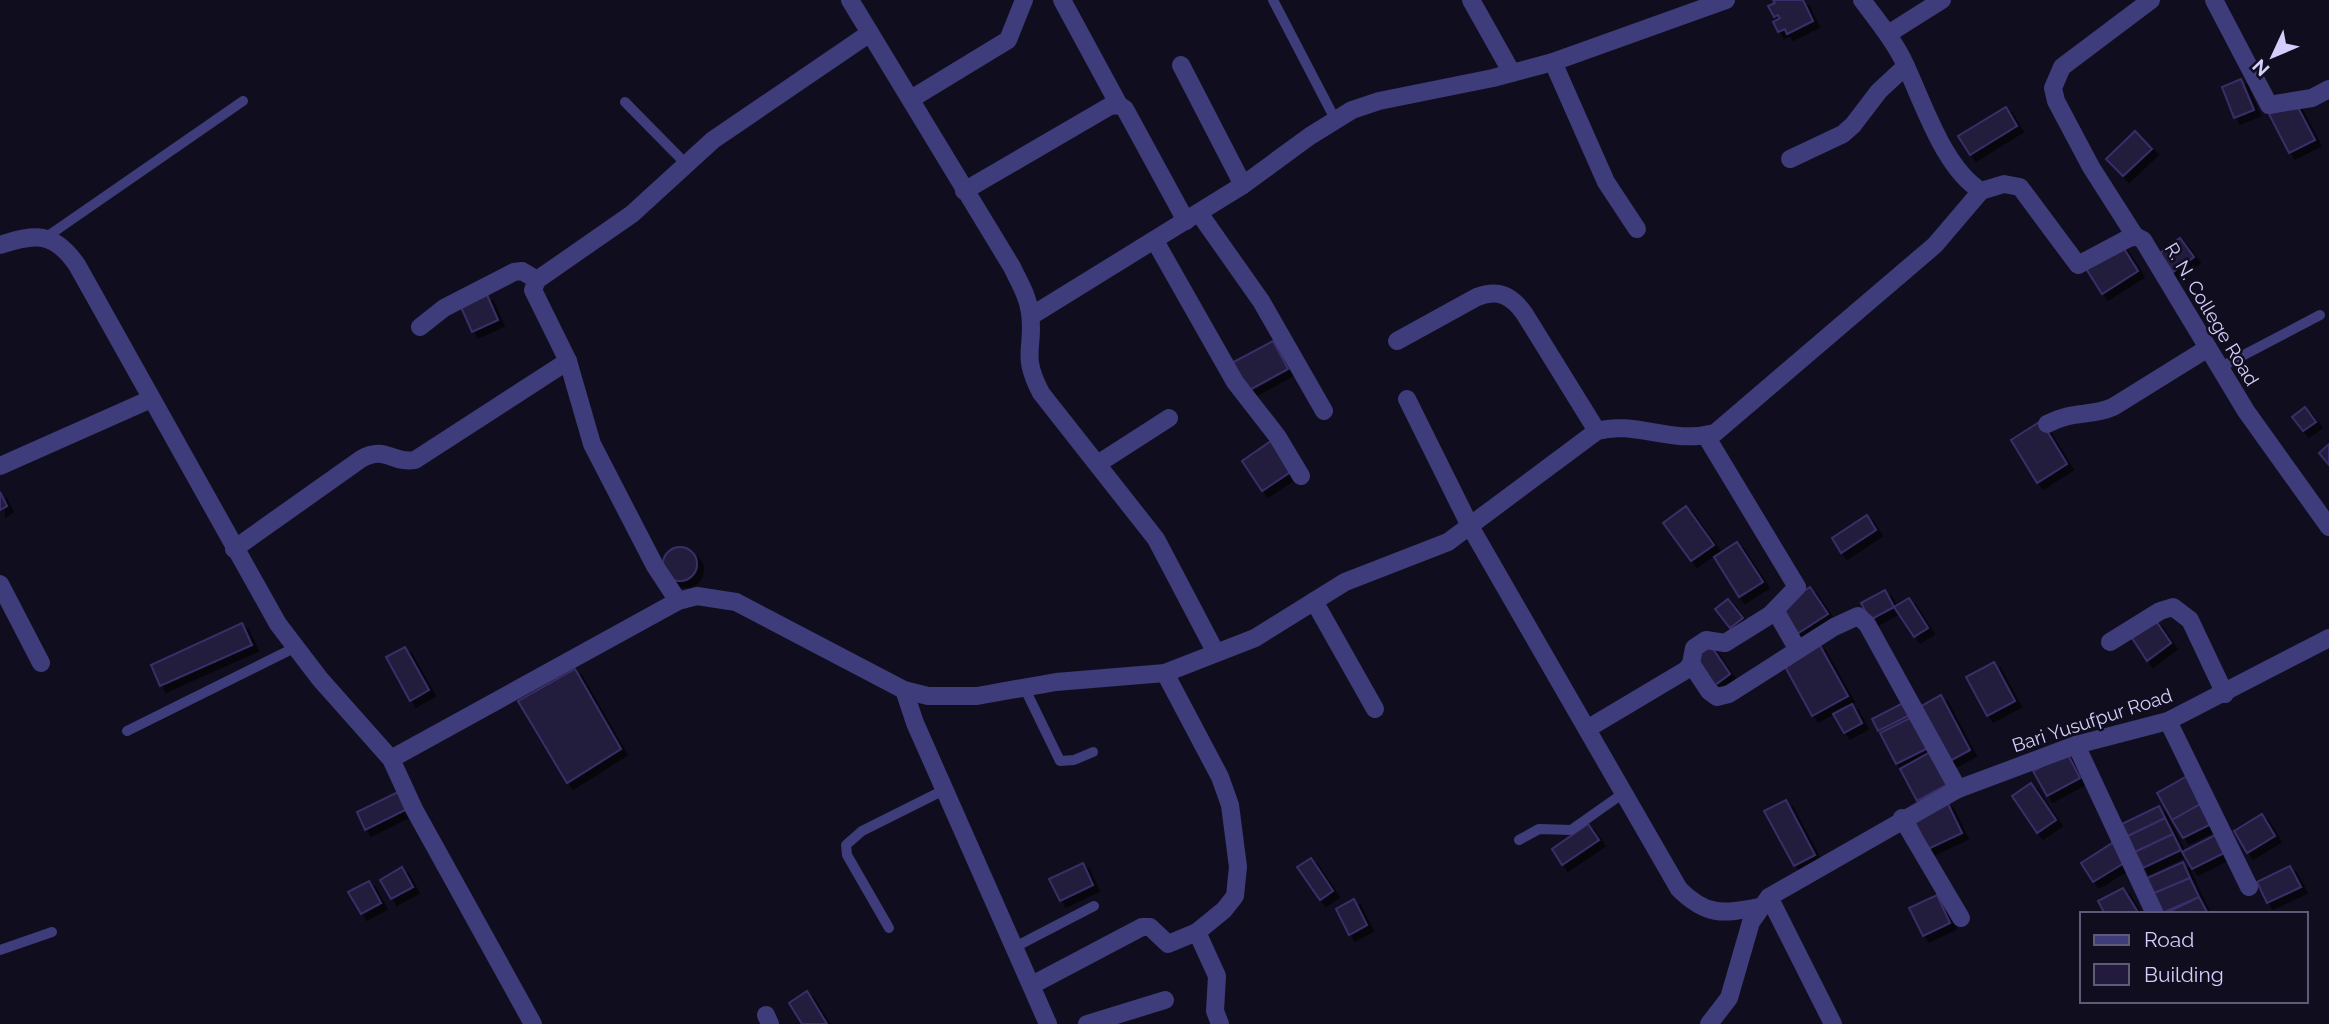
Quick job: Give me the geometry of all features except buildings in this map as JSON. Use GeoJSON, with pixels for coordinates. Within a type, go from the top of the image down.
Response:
{"type":"FeatureCollection","features":[{"type":"Feature","properties":{"kind":"street"},"geometry":{"type":"LineString","coordinates":[[850,0],[1012,267],[1026,296],[1031,316],[1027,353],[1031,373],[1055,412],[1156,539],[1216,653]]}},
{"type":"Feature","properties":{"kind":"street"},"geometry":{"type":"LineString","coordinates":[[911,99],[1008,40],[1024,0]]}},
{"type":"Feature","properties":{"kind":"street"},"geometry":{"type":"LineString","coordinates":[[1062,0],[1118,105],[1125,109],[1193,217],[1261,300],[1324,411]]}},
{"type":"Feature","properties":{"kind":"street"},"geometry":{"type":"LineString","coordinates":[[1471,0],[1511,73]]}},
{"type":"Feature","properties":{"kind":"street"},"geometry":{"type":"LineString","coordinates":[[1031,316],[1243,185],[1335,119],[1379,101],[1553,62],[1726,0]]}},
{"type":"Feature","properties":{"kind":"street"},"geometry":{"type":"LineString","coordinates":[[1862,0],[1888,34],[1906,66],[1952,161],[1971,185],[1981,191]]}},
{"type":"Feature","properties":{"kind":"street"},"geometry":{"type":"LineString","coordinates":[[1888,34],[1942,0]]}},
{"type":"Feature","properties":{"kind":"street","name":"R. N. College Road"},"geometry":{"type":"LineString","coordinates":[[2151,0],[2063,67],[2053,88],[2056,101],[2091,167],[2135,236],[2143,240],[2207,348],[2286,471],[2329,527]]}},
{"type":"Feature","properties":{"kind":"street"},"geometry":{"type":"LineString","coordinates":[[2214,0],[2269,105],[2312,98],[2329,89]]}},
{"type":"Feature","properties":{"kind":"street"},"geometry":{"type":"LineString","coordinates":[[678,601],[655,565],[593,444],[568,361],[533,290],[537,280],[632,214],[713,140],[870,33]]}},
{"type":"Feature","properties":{"kind":"street"},"geometry":{"type":"LineString","coordinates":[[1553,62],[1606,182],[1637,229]]}},
{"type":"Feature","properties":{"kind":"street"},"geometry":{"type":"LineString","coordinates":[[1181,65],[1243,185]]}},
{"type":"Feature","properties":{"kind":"street"},"geometry":{"type":"LineString","coordinates":[[1790,159],[1831,141],[1853,125],[1879,91],[1906,66]]}},
{"type":"Feature","properties":{"kind":"street"},"geometry":{"type":"LineString","coordinates":[[964,191],[1110,106],[1118,105]]}},
{"type":"Feature","properties":{"kind":"street"},"geometry":{"type":"LineString","coordinates":[[391,759],[678,601],[697,596],[736,602],[904,690],[928,696],[976,696],[1024,687],[1165,673],[1255,638],[1345,582],[1431,550],[1471,528],[1597,431],[1610,427],[1678,438],[1706,436],[1731,422],[1935,245],[1981,191],[2004,184],[2020,187],[2078,265],[2135,236]]}},
{"type":"Feature","properties":{"kind":"street"},"geometry":{"type":"LineString","coordinates":[[0,245],[20,239],[45,237],[64,246],[234,550],[294,648],[391,759],[415,809],[533,1024]]}},
{"type":"Feature","properties":{"kind":"street"},"geometry":{"type":"LineString","coordinates":[[1156,241],[1236,382],[1278,436],[1301,476]]}},
{"type":"Feature","properties":{"kind":"street"},"geometry":{"type":"LineString","coordinates":[[420,327],[444,308],[514,272],[522,271],[537,280]]}},
{"type":"Feature","properties":{"kind":"street"},"geometry":{"type":"LineString","coordinates":[[1397,341],[1477,297],[1490,292],[1505,294],[1515,300],[1524,313],[1597,431]]}},
{"type":"Feature","properties":{"kind":"street"},"geometry":{"type":"LineString","coordinates":[[2047,424],[2068,414],[2102,412],[2113,407],[2207,348]]}},
{"type":"Feature","properties":{"kind":"street"},"geometry":{"type":"LineString","coordinates":[[234,550],[361,459],[378,452],[407,461],[415,460],[568,361]]}},
{"type":"Feature","properties":{"kind":"street"},"geometry":{"type":"LineString","coordinates":[[0,466],[151,399]]}},
{"type":"Feature","properties":{"kind":"street"},"geometry":{"type":"LineString","coordinates":[[1407,399],[1471,528],[1679,888],[1696,906],[1714,912],[1764,902]]}},
{"type":"Feature","properties":{"kind":"street"},"geometry":{"type":"LineString","coordinates":[[1098,463],[1169,418]]}},
{"type":"Feature","properties":{"kind":"street"},"geometry":{"type":"LineString","coordinates":[[1706,436],[1797,587],[1775,610],[1725,643],[1706,640],[1694,648],[1691,664],[1709,691],[1717,697],[1729,694],[1858,616],[1867,624],[1958,789]]}},
{"type":"Feature","properties":{"kind":"street"},"geometry":{"type":"LineString","coordinates":[[1,588],[41,663]]}},
{"type":"Feature","properties":{"kind":"street"},"geometry":{"type":"LineString","coordinates":[[1314,601],[1376,709]]}},
{"type":"Feature","properties":{"kind":"street"},"geometry":{"type":"LineString","coordinates":[[2109,642],[2160,611],[2173,607],[2182,611],[2190,620],[2225,694]]}},
{"type":"Feature","properties":{"kind":"street"},"geometry":{"type":"LineString","coordinates":[[1775,610],[1798,650]]}},
{"type":"Feature","properties":{"kind":"street","name":"Bari Yusufpur Road"},"geometry":{"type":"LineString","coordinates":[[1764,902],[1902,818],[1958,789],[2076,745],[2168,720],[2225,694],[2329,638]]}},
{"type":"Feature","properties":{"kind":"street"},"geometry":{"type":"LineString","coordinates":[[1587,729],[1691,664]]}},
{"type":"Feature","properties":{"kind":"street"},"geometry":{"type":"LineString","coordinates":[[1032,985],[1142,927],[1150,927],[1168,944],[1197,932],[1224,910],[1235,896],[1238,867],[1233,826],[1220,777],[1165,673]]}},
{"type":"Feature","properties":{"kind":"street"},"geometry":{"type":"LineString","coordinates":[[904,690],[915,723],[1048,1024]]}},
{"type":"Feature","properties":{"kind":"street"},"geometry":{"type":"LineString","coordinates":[[2168,720],[2249,887]]}},
{"type":"Feature","properties":{"kind":"street"},"geometry":{"type":"LineString","coordinates":[[2076,745],[2154,912]]}},
{"type":"Feature","properties":{"kind":"street"},"geometry":{"type":"LineString","coordinates":[[1902,818],[1961,918]]}},
{"type":"Feature","properties":{"kind":"street"},"geometry":{"type":"LineString","coordinates":[[1709,1024],[1729,998],[1751,922],[1764,902]]}},
{"type":"Feature","properties":{"kind":"street"},"geometry":{"type":"LineString","coordinates":[[1764,902],[1833,1024]]}},
{"type":"Feature","properties":{"kind":"street"},"geometry":{"type":"LineString","coordinates":[[1197,932],[1217,976],[1215,1011],[1220,1024]]}},
{"type":"Feature","properties":{"kind":"street"},"geometry":{"type":"LineString","coordinates":[[1087,1024],[1166,1000]]}},
{"type":"Feature","properties":{"kind":"lane"},"geometry":{"type":"LineString","coordinates":[[1273,0],[1335,119]]}},
{"type":"Feature","properties":{"kind":"lane"},"geometry":{"type":"LineString","coordinates":[[45,237],[243,101]]}},
{"type":"Feature","properties":{"kind":"lane"},"geometry":{"type":"LineString","coordinates":[[625,102],[686,164]]}},
{"type":"Feature","properties":{"kind":"lane"},"geometry":{"type":"LineString","coordinates":[[2220,368],[2320,315]]}},
{"type":"Feature","properties":{"kind":"lane"},"geometry":{"type":"LineString","coordinates":[[127,731],[294,648]]}},
{"type":"Feature","properties":{"kind":"lane"},"geometry":{"type":"LineString","coordinates":[[1024,687],[1060,761],[1074,760],[1093,752]]}},
{"type":"Feature","properties":{"kind":"lane"},"geometry":{"type":"LineString","coordinates":[[889,928],[847,855],[846,845],[862,831],[944,790]]}},
{"type":"Feature","properties":{"kind":"lane"},"geometry":{"type":"LineString","coordinates":[[1519,840],[1539,829],[1571,830],[1625,792]]}},
{"type":"Feature","properties":{"kind":"lane"},"geometry":{"type":"LineString","coordinates":[[1015,947],[1094,906]]}},
{"type":"Feature","properties":{"kind":"lane"},"geometry":{"type":"LineString","coordinates":[[0,950],[52,932]]}}]}
